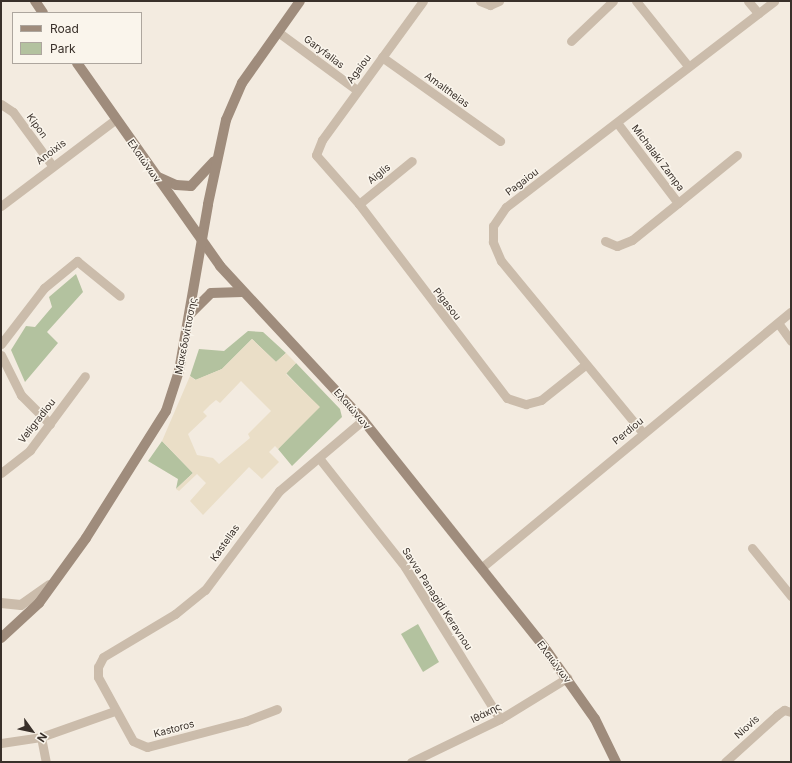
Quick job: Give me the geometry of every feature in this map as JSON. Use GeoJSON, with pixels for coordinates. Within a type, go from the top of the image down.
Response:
{"type":"FeatureCollection","features":[{"type":"Feature","properties":{"kind":"main road"},"geometry":{"type":"LineString","coordinates":[[35,1],[42,12]]}},
{"type":"Feature","properties":{"kind":"main road","name":"Μακεδονίτισσης"},"geometry":{"type":"LineString","coordinates":[[1,638],[39,603],[55,581],[166,411],[179,371],[216,158],[226,120],[242,82],[300,1]]}},
{"type":"Feature","properties":{"kind":"main road","name":"Ελαιώνων"},"geometry":{"type":"LineString","coordinates":[[78,64],[202,242],[242,292],[363,420],[567,678],[596,719],[616,762]]}},
{"type":"Feature","properties":{"kind":"main road"},"geometry":{"type":"LineString","coordinates":[[154,175],[176,185],[191,186],[202,178],[216,158]]}},
{"type":"Feature","properties":{"kind":"main road"},"geometry":{"type":"LineString","coordinates":[[190,314],[207,295],[223,290],[242,292]]}},
{"type":"Feature","properties":{"kind":"street","name":"Agaiou"},"geometry":{"type":"LineString","coordinates":[[315,150],[357,90],[423,1]]}},
{"type":"Feature","properties":{"kind":"street"},"geometry":{"type":"LineString","coordinates":[[480,1],[490,5],[499,1]]}},
{"type":"Feature","properties":{"kind":"street"},"geometry":{"type":"LineString","coordinates":[[571,40],[613,1]]}},
{"type":"Feature","properties":{"kind":"street"},"geometry":{"type":"LineString","coordinates":[[636,1],[688,66]]}},
{"type":"Feature","properties":{"kind":"street"},"geometry":{"type":"LineString","coordinates":[[748,1],[758,13]]}},
{"type":"Feature","properties":{"kind":"street","name":"Pagaiou"},"geometry":{"type":"LineString","coordinates":[[643,433],[585,365],[501,261],[492,234],[506,207],[618,124],[688,66],[774,1]]}},
{"type":"Feature","properties":{"kind":"street","name":"Garyfalias"},"geometry":{"type":"LineString","coordinates":[[278,32],[357,90]]}},
{"type":"Feature","properties":{"kind":"street","name":"Amaltheias"},"geometry":{"type":"LineString","coordinates":[[382,56],[500,141]]}},
{"type":"Feature","properties":{"kind":"street","name":"Kipon"},"geometry":{"type":"LineString","coordinates":[[1,104],[13,112],[51,164]]}},
{"type":"Feature","properties":{"kind":"street","name":"Anoixis"},"geometry":{"type":"LineString","coordinates":[[1,206],[51,164],[116,119]]}},
{"type":"Feature","properties":{"kind":"street","name":"Michalaki Zampa"},"geometry":{"type":"LineString","coordinates":[[618,124],[678,203],[736,155]]}},
{"type":"Feature","properties":{"kind":"street","name":"Pigasou"},"geometry":{"type":"LineString","coordinates":[[315,150],[318,159],[359,204],[507,398],[526,404],[540,400],[585,365]]}},
{"type":"Feature","properties":{"kind":"street","name":"Aiglis"},"geometry":{"type":"LineString","coordinates":[[359,204],[412,162]]}},
{"type":"Feature","properties":{"kind":"street"},"geometry":{"type":"LineString","coordinates":[[605,242],[617,246],[632,240],[678,203]]}},
{"type":"Feature","properties":{"kind":"street"},"geometry":{"type":"LineString","coordinates":[[1,344],[44,288],[76,261],[120,296]]}},
{"type":"Feature","properties":{"kind":"street","name":"Perdiou"},"geometry":{"type":"LineString","coordinates":[[481,568],[791,312]]}},
{"type":"Feature","properties":{"kind":"street"},"geometry":{"type":"LineString","coordinates":[[778,323],[791,341]]}},
{"type":"Feature","properties":{"kind":"street"},"geometry":{"type":"LineString","coordinates":[[1,355],[21,395],[50,424]]}},
{"type":"Feature","properties":{"kind":"street","name":"Veligradiou"},"geometry":{"type":"LineString","coordinates":[[1,473],[30,450],[85,376]]}},
{"type":"Feature","properties":{"kind":"street","name":"Kastellas"},"geometry":{"type":"LineString","coordinates":[[98,666],[103,657],[175,614],[205,590],[280,491],[363,420]]}},
{"type":"Feature","properties":{"kind":"street","name":"Savva Panagidi Keravnou"},"geometry":{"type":"LineString","coordinates":[[319,458],[405,567],[500,719]]}},
{"type":"Feature","properties":{"kind":"street"},"geometry":{"type":"LineString","coordinates":[[752,548],[791,596]]}},
{"type":"Feature","properties":{"kind":"street"},"geometry":{"type":"LineString","coordinates":[[1,603],[21,605],[55,581]]}},
{"type":"Feature","properties":{"kind":"street","name":"Kastoros"},"geometry":{"type":"LineString","coordinates":[[98,666],[98,677],[115,711],[133,741],[147,747],[246,722],[277,709]]}},
{"type":"Feature","properties":{"kind":"street","name":"Ιθάκης"},"geometry":{"type":"LineString","coordinates":[[411,762],[500,719],[567,678]]}},
{"type":"Feature","properties":{"kind":"street"},"geometry":{"type":"LineString","coordinates":[[1,743],[41,737],[115,711]]}},
{"type":"Feature","properties":{"kind":"street","name":"Niovis"},"geometry":{"type":"LineString","coordinates":[[725,762],[788,711]]}},
{"type":"Feature","properties":{"kind":"street"},"geometry":{"type":"LineString","coordinates":[[41,737],[46,762]]}},
{"type":"Feature","properties":{"kind":"green space"},"geometry":{"type":"Polygon","coordinates":[[[76,274],[83,292],[47,332],[58,343],[25,382],[11,350],[26,326],[35,327],[52,307],[49,297],[76,274]]]}},
{"type":"Feature","properties":{"kind":"green space"},"geometry":{"type":"Polygon","coordinates":[[[248,331],[263,332],[286,353],[276,362],[252,339],[222,369],[196,380],[190,376],[199,349],[224,351],[248,331]]]}},
{"type":"Feature","properties":{"kind":"green space"},"geometry":{"type":"Polygon","coordinates":[[[296,363],[340,409],[342,417],[292,466],[278,449],[319,407],[286,373],[296,363]]]}},
{"type":"Feature","properties":{"kind":"green space"},"geometry":{"type":"Polygon","coordinates":[[[162,441],[193,473],[176,489],[178,479],[148,461],[162,441]]]}},
{"type":"Feature","properties":{"kind":"green space"},"geometry":{"type":"Polygon","coordinates":[[[418,624],[439,662],[423,672],[401,634],[418,624]]]}},
{"type":"Feature","properties":{"kind":"shaded area"},"geometry":{"type":"Polygon","coordinates":[[[252,339],[276,362],[286,353],[296,363],[286,374],[320,407],[278,449],[275,446],[269,452],[279,462],[262,479],[249,467],[203,515],[190,501],[206,483],[197,474],[179,491],[176,489],[193,473],[162,441],[190,376],[195,380],[222,369],[252,339]],[[241,381],[220,403],[216,400],[203,412],[207,416],[188,434],[197,455],[213,458],[219,464],[250,438],[248,434],[271,411],[241,381]]]}}]}
